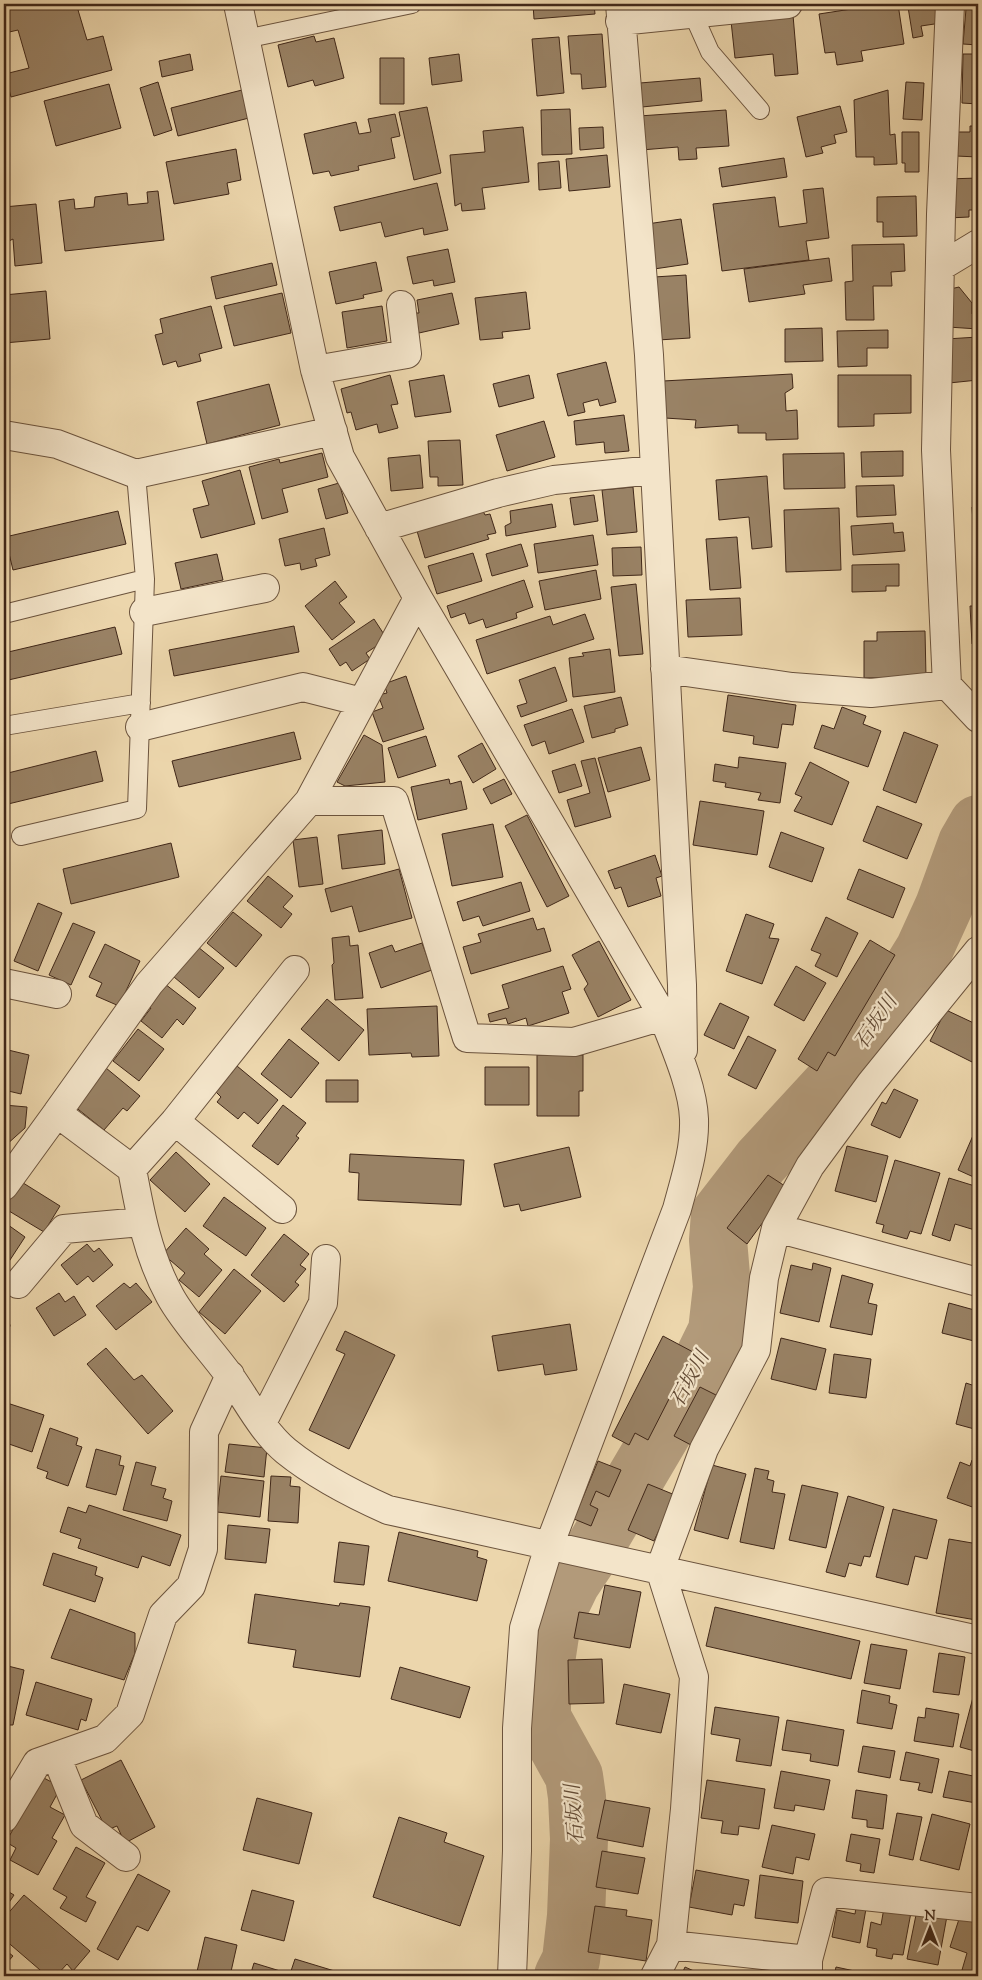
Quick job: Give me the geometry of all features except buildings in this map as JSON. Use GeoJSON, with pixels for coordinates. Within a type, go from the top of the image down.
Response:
{"type":"FeatureCollection","features":[{"type":"Feature","properties":{"kind":"street"},"geometry":{"type":"LineString","coordinates":[[238,4],[315,370],[340,457],[418,598],[663,1016],[683,1069],[694,1118],[690,1160],[677,1209],[560,1548],[524,1628],[517,1728],[517,1851],[512,1976]]}},
{"type":"Feature","properties":{"kind":"street"},"geometry":{"type":"LineString","coordinates":[[683,1069],[682,986],[649,355],[620,12],[694,14],[788,4]]}},
{"type":"Feature","properties":{"kind":"street"},"geometry":{"type":"LineString","coordinates":[[950,5],[940,267],[936,450],[947,685],[978,718]]}},
{"type":"Feature","properties":{"kind":"street"},"geometry":{"type":"LineString","coordinates":[[940,267],[978,244]]}},
{"type":"Feature","properties":{"kind":"street"},"geometry":{"type":"LineString","coordinates":[[315,370],[407,354],[401,305]]}},
{"type":"Feature","properties":{"kind":"street"},"geometry":{"type":"LineString","coordinates":[[4,435],[57,444],[136,474],[333,431]]}},
{"type":"Feature","properties":{"kind":"street"},"geometry":{"type":"LineString","coordinates":[[379,528],[498,493],[554,480],[654,470]]}},
{"type":"Feature","properties":{"kind":"street"},"geometry":{"type":"LineString","coordinates":[[144,612],[265,588]]}},
{"type":"Feature","properties":{"kind":"street"},"geometry":{"type":"LineString","coordinates":[[4,1186],[148,984],[310,801],[418,598]]}},
{"type":"Feature","properties":{"kind":"street"},"geometry":{"type":"LineString","coordinates":[[665,669],[792,687],[870,693],[947,685]]}},
{"type":"Feature","properties":{"kind":"street"},"geometry":{"type":"LineString","coordinates":[[140,715],[303,688],[362,702]]}},
{"type":"Feature","properties":{"kind":"street"},"geometry":{"type":"LineString","coordinates":[[310,801],[394,801],[467,1038],[574,1042],[663,1016]]}},
{"type":"Feature","properties":{"kind":"street"},"geometry":{"type":"LineString","coordinates":[[655,1976],[671,1945],[685,1809],[694,1677],[660,1569],[704,1450],[756,1350],[764,1278],[776,1228],[810,1166],[871,1083],[978,951]]}},
{"type":"Feature","properties":{"kind":"street"},"geometry":{"type":"LineString","coordinates":[[132,1169],[175,1121],[295,970]]}},
{"type":"Feature","properties":{"kind":"street"},"geometry":{"type":"LineString","coordinates":[[4,983],[56,994]]}},
{"type":"Feature","properties":{"kind":"street"},"geometry":{"type":"LineString","coordinates":[[57,1113],[132,1169],[141,1222],[155,1264],[170,1297],[230,1376],[262,1423],[285,1450],[345,1490],[388,1510],[978,1640]]}},
{"type":"Feature","properties":{"kind":"street"},"geometry":{"type":"LineString","coordinates":[[175,1121],[282,1209]]}},
{"type":"Feature","properties":{"kind":"street"},"geometry":{"type":"LineString","coordinates":[[18,1284],[64,1229],[141,1222]]}},
{"type":"Feature","properties":{"kind":"street"},"geometry":{"type":"LineString","coordinates":[[776,1228],[978,1282]]}},
{"type":"Feature","properties":{"kind":"street"},"geometry":{"type":"LineString","coordinates":[[262,1423],[323,1302],[326,1259]]}},
{"type":"Feature","properties":{"kind":"street"},"geometry":{"type":"LineString","coordinates":[[4,1818],[37,1763],[57,1758],[105,1739],[130,1714],[163,1615],[191,1586],[203,1549],[204,1432],[230,1376]]}},
{"type":"Feature","properties":{"kind":"street"},"geometry":{"type":"LineString","coordinates":[[57,1758],[84,1825],[126,1857]]}},
{"type":"Feature","properties":{"kind":"street"},"geometry":{"type":"LineString","coordinates":[[671,1945],[808,1968],[826,1892],[978,1908]]}},
{"type":"Feature","properties":{"kind":"lane"},"geometry":{"type":"LineString","coordinates":[[245,39],[412,4]]}},
{"type":"Feature","properties":{"kind":"lane"},"geometry":{"type":"LineString","coordinates":[[694,14],[710,52],[760,110]]}},
{"type":"Feature","properties":{"kind":"lane"},"geometry":{"type":"LineString","coordinates":[[20,836],[137,809],[145,579],[136,474]]}},
{"type":"Feature","properties":{"kind":"lane"},"geometry":{"type":"LineString","coordinates":[[4,614],[145,579]]}},
{"type":"Feature","properties":{"kind":"lane"},"geometry":{"type":"LineString","coordinates":[[4,726],[140,715]]}},
{"type":"Feature","properties":{"kind":"waterway","name":"石坂川"},"geometry":{"type":"LineString","coordinates":[[563,1976],[571,1960],[576,1916],[579,1839],[574,1776],[542,1718],[542,1688],[552,1622],[571,1583],[595,1547],[691,1384],[717,1331],[722,1287],[718,1240],[720,1214],[761,1161],[843,1072],[875,1029],[924,950],[944,906],[967,843],[978,824]]}}]}
